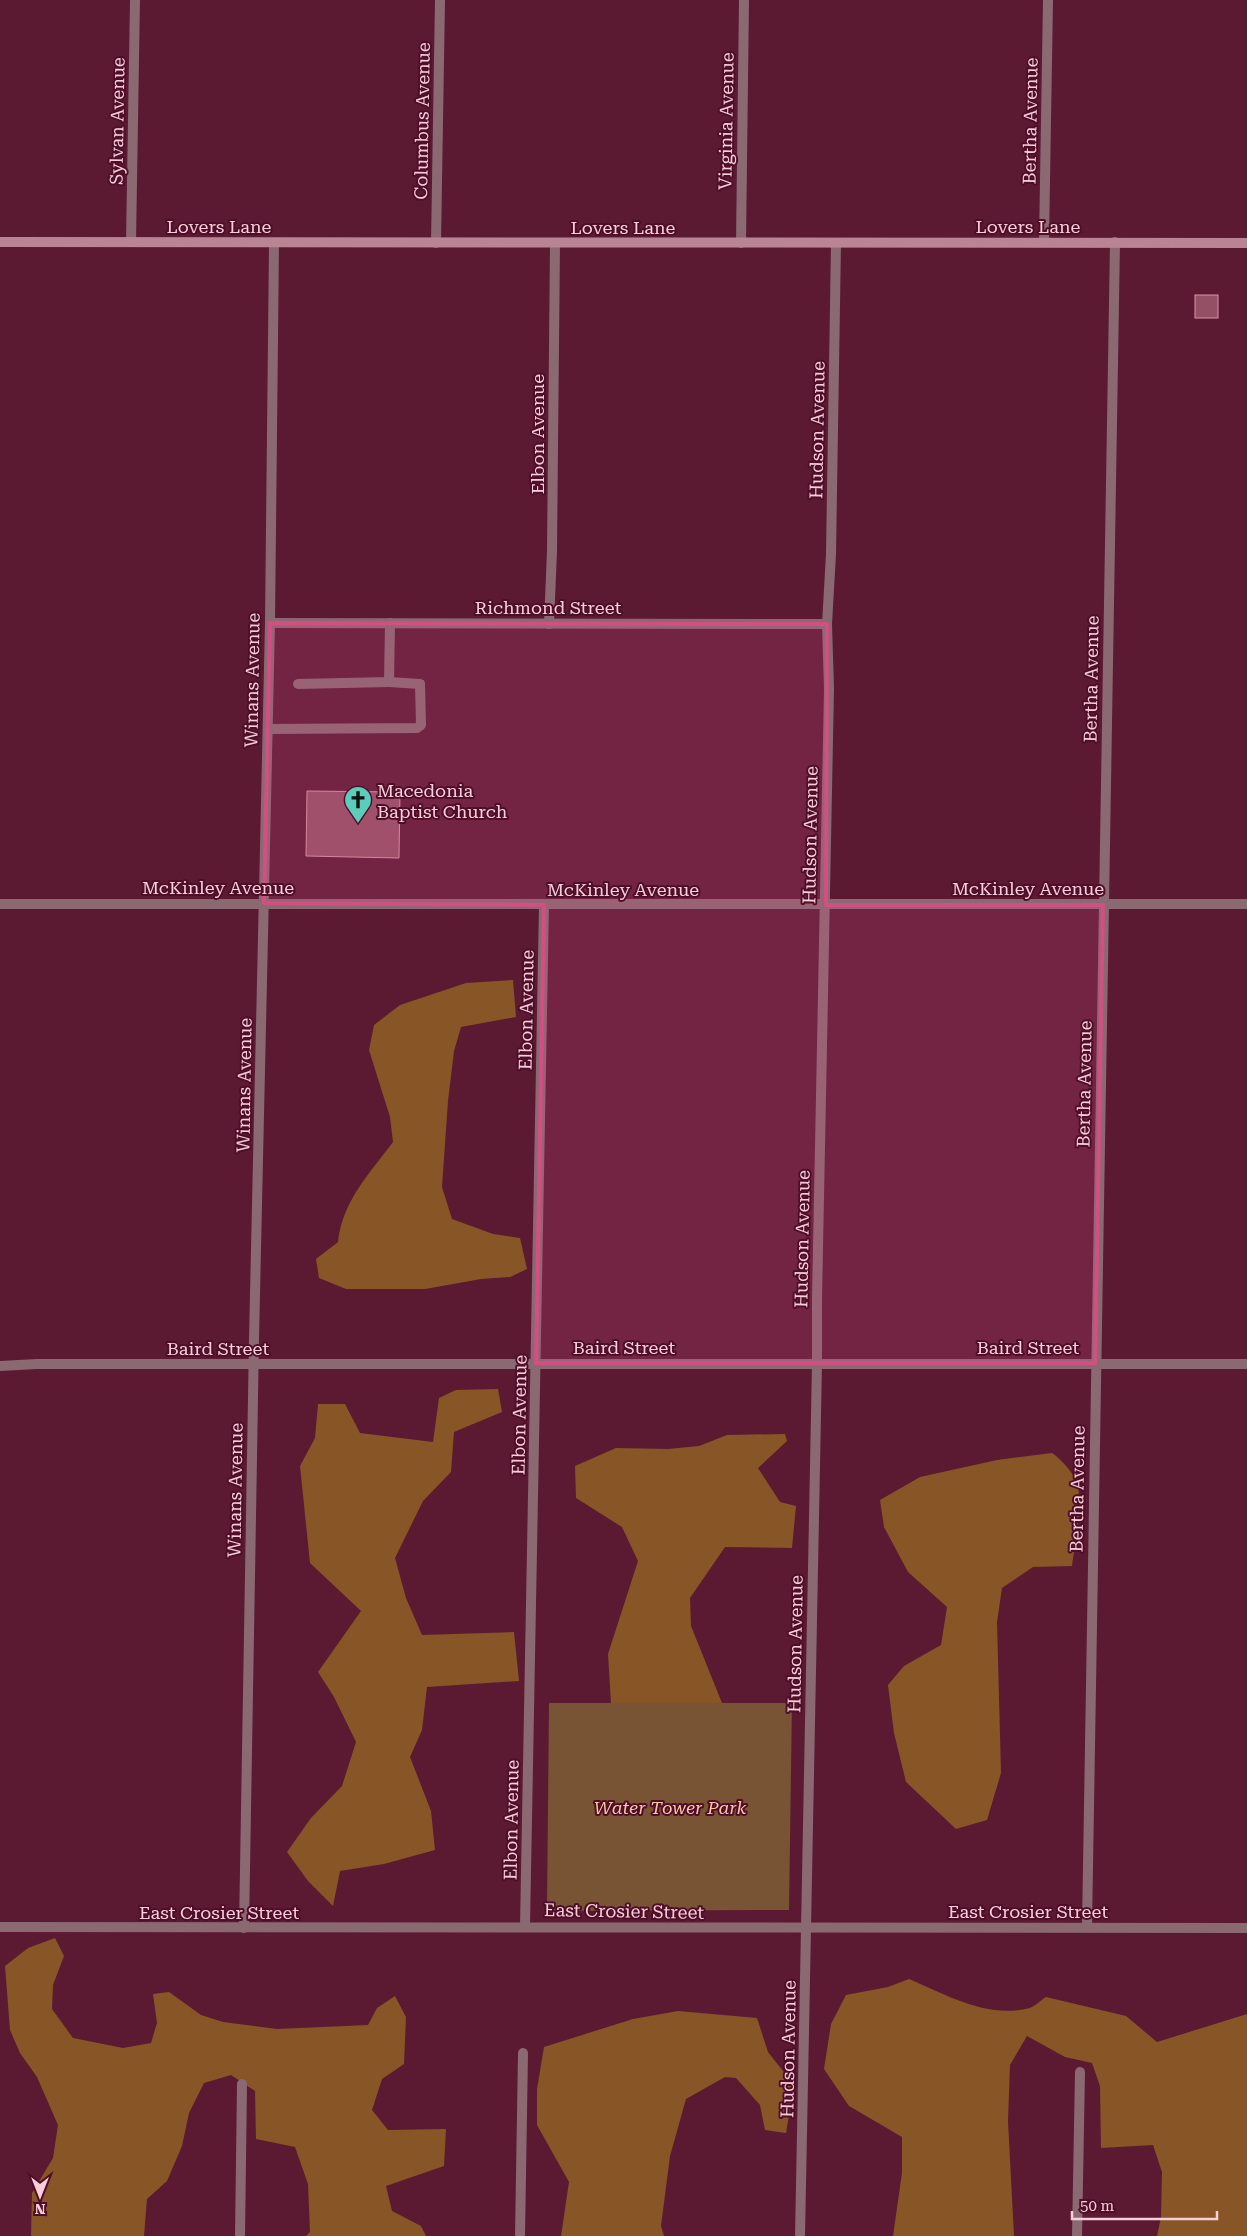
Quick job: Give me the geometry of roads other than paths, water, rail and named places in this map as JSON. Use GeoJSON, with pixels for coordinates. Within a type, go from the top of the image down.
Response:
{"type":"FeatureCollection","features":[{"type":"Feature","properties":{"kind":"street","name":"Sylvan Avenue"},"geometry":{"type":"LineString","coordinates":[[131,242],[135,0]]}},
{"type":"Feature","properties":{"kind":"street","name":"Columbus Avenue"},"geometry":{"type":"LineString","coordinates":[[436,243],[440,0]]}},
{"type":"Feature","properties":{"kind":"street","name":"Virginia Avenue"},"geometry":{"type":"LineString","coordinates":[[741,243],[744,0]]}},
{"type":"Feature","properties":{"kind":"street","name":"Bertha Avenue"},"geometry":{"type":"LineString","coordinates":[[1044,242],[1048,0]]}},
{"type":"Feature","properties":{"kind":"street","name":"Lovers Lane"},"geometry":{"type":"LineString","coordinates":[[0,242],[555,244],[1247,243]]}},
{"type":"Feature","properties":{"kind":"street","name":"Bertha Avenue"},"geometry":{"type":"LineString","coordinates":[[1087,1927],[1115,242]]}},
{"type":"Feature","properties":{"kind":"street","name":"Winans Avenue"},"geometry":{"type":"LineString","coordinates":[[244,1928],[253,1364],[270,623],[274,243]]}},
{"type":"Feature","properties":{"kind":"street","name":"Hudson Avenue"},"geometry":{"type":"LineString","coordinates":[[800,2236],[826,905],[829,689],[827,624],[831,554],[836,243]]}},
{"type":"Feature","properties":{"kind":"street","name":"Elbon Avenue"},"geometry":{"type":"LineString","coordinates":[[549,624],[552,551],[555,244]]}},
{"type":"Feature","properties":{"kind":"street","name":"Richmond Street"},"geometry":{"type":"LineString","coordinates":[[270,623],[827,624]]}},
{"type":"Feature","properties":{"kind":"street"},"geometry":{"type":"LineString","coordinates":[[389,682],[390,623]]}},
{"type":"Feature","properties":{"kind":"street"},"geometry":{"type":"LineString","coordinates":[[268,729],[417,728],[421,725],[420,684],[389,682],[298,684]]}},
{"type":"Feature","properties":{"kind":"street","name":"McKinley Avenue"},"geometry":{"type":"LineString","coordinates":[[0,904],[1247,904]]}},
{"type":"Feature","properties":{"kind":"street","name":"Elbon Avenue"},"geometry":{"type":"LineString","coordinates":[[525,1926],[544,905]]}},
{"type":"Feature","properties":{"kind":"street","name":"Baird Street"},"geometry":{"type":"LineString","coordinates":[[0,1366],[37,1364],[536,1363],[1247,1364]]}},
{"type":"Feature","properties":{"kind":"street","name":"East Crosier Street"},"geometry":{"type":"LineString","coordinates":[[0,1928],[525,1926],[1247,1928]]}},
{"type":"Feature","properties":{"kind":"street"},"geometry":{"type":"LineString","coordinates":[[520,2236],[523,2054]]}},
{"type":"Feature","properties":{"kind":"street"},"geometry":{"type":"LineString","coordinates":[[1076,2236],[1080,2072]]}},
{"type":"Feature","properties":{"kind":"street"},"geometry":{"type":"LineString","coordinates":[[240,2236],[242,2084]]}},
{"type":"Feature","properties":{"kind":"place","name":"Macedonia Baptist Church"},"geometry":{"type":"Point","coordinates":[358,824]}},
{"type":"Feature","properties":{"kind":"park label","name":"Water Tower Park"},"geometry":{"type":"Point","coordinates":[670,1807]}}]}
